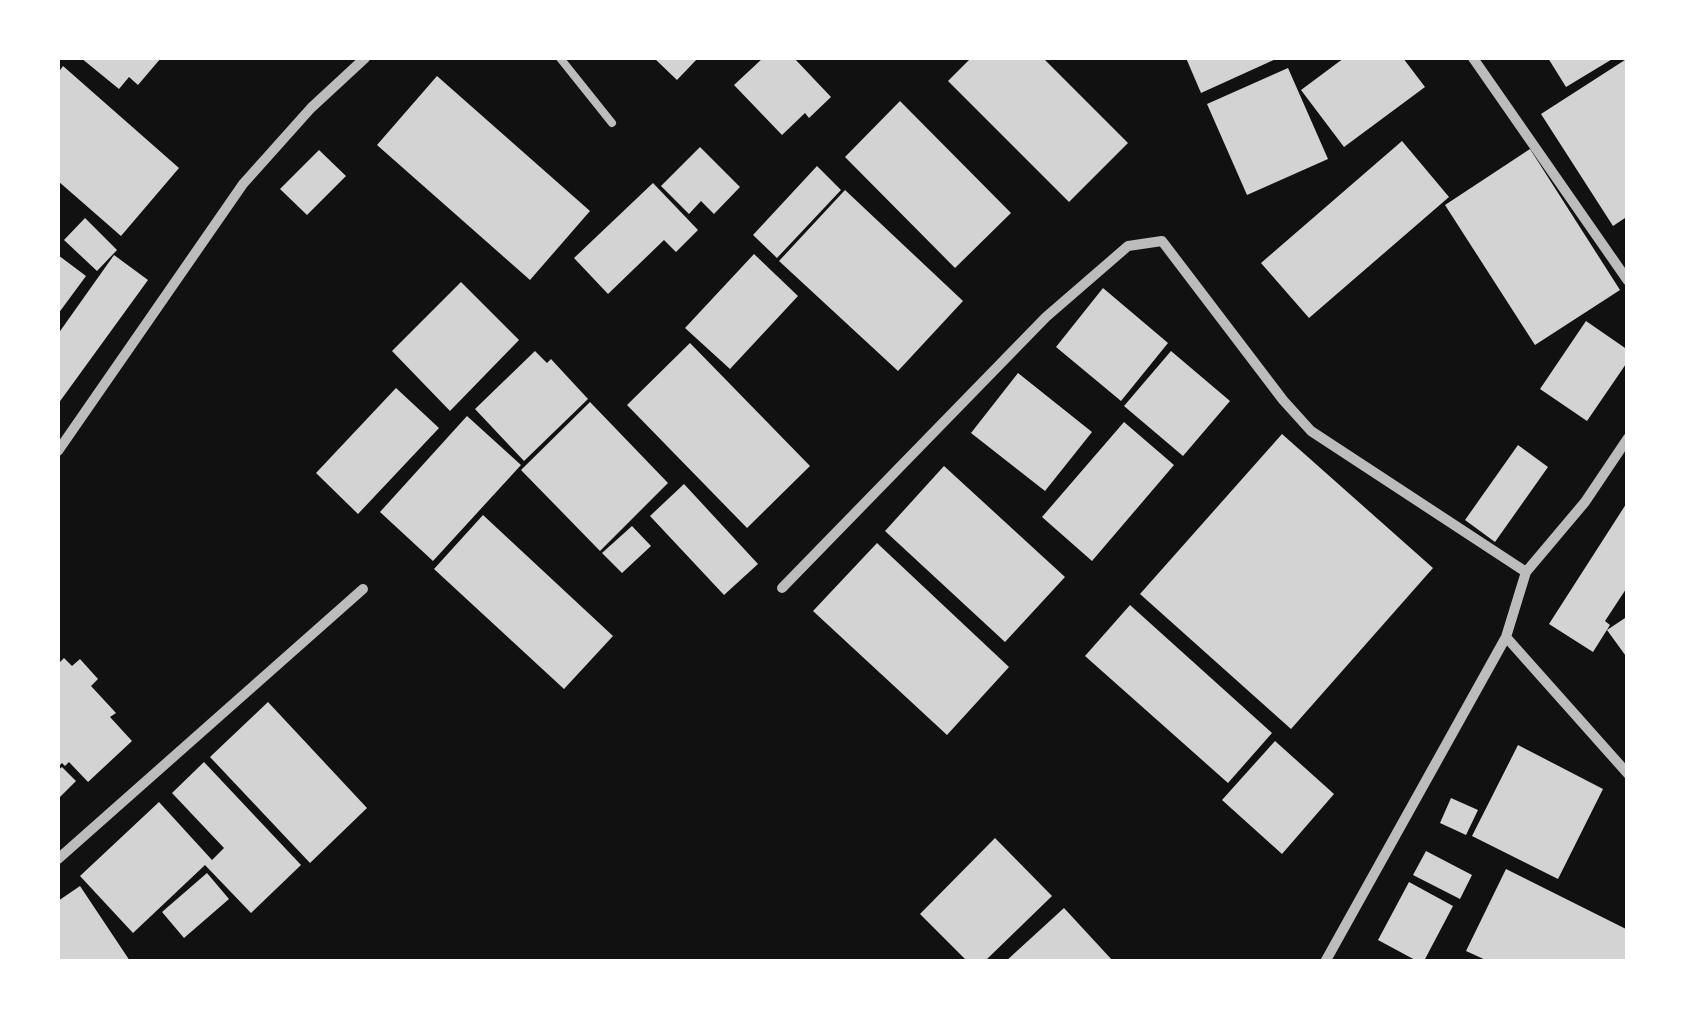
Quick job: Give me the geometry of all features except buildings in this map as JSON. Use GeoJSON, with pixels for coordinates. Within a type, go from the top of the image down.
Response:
{"type":"FeatureCollection","features":[{"type":"Feature","properties":{"kind":"street"},"geometry":{"type":"LineString","coordinates":[[58,451],[243,184],[312,108],[365,58]]}},
{"type":"Feature","properties":{"kind":"street"},"geometry":{"type":"LineString","coordinates":[[1473,58],[1628,281]]}},
{"type":"Feature","properties":{"kind":"street"},"geometry":{"type":"LineString","coordinates":[[782,588],[1046,317],[1128,246],[1162,242],[1311,431],[1526,572]]}},
{"type":"Feature","properties":{"kind":"street"},"geometry":{"type":"LineString","coordinates":[[1324,962],[1506,637],[1526,572],[1585,502],[1628,438]]}},
{"type":"Feature","properties":{"kind":"street"},"geometry":{"type":"LineString","coordinates":[[58,858],[363,589]]}},
{"type":"Feature","properties":{"kind":"street"},"geometry":{"type":"LineString","coordinates":[[1506,637],[1628,774]]}},
{"type":"Feature","properties":{"kind":"lane"},"geometry":{"type":"LineString","coordinates":[[560,58],[612,123]]}}]}
